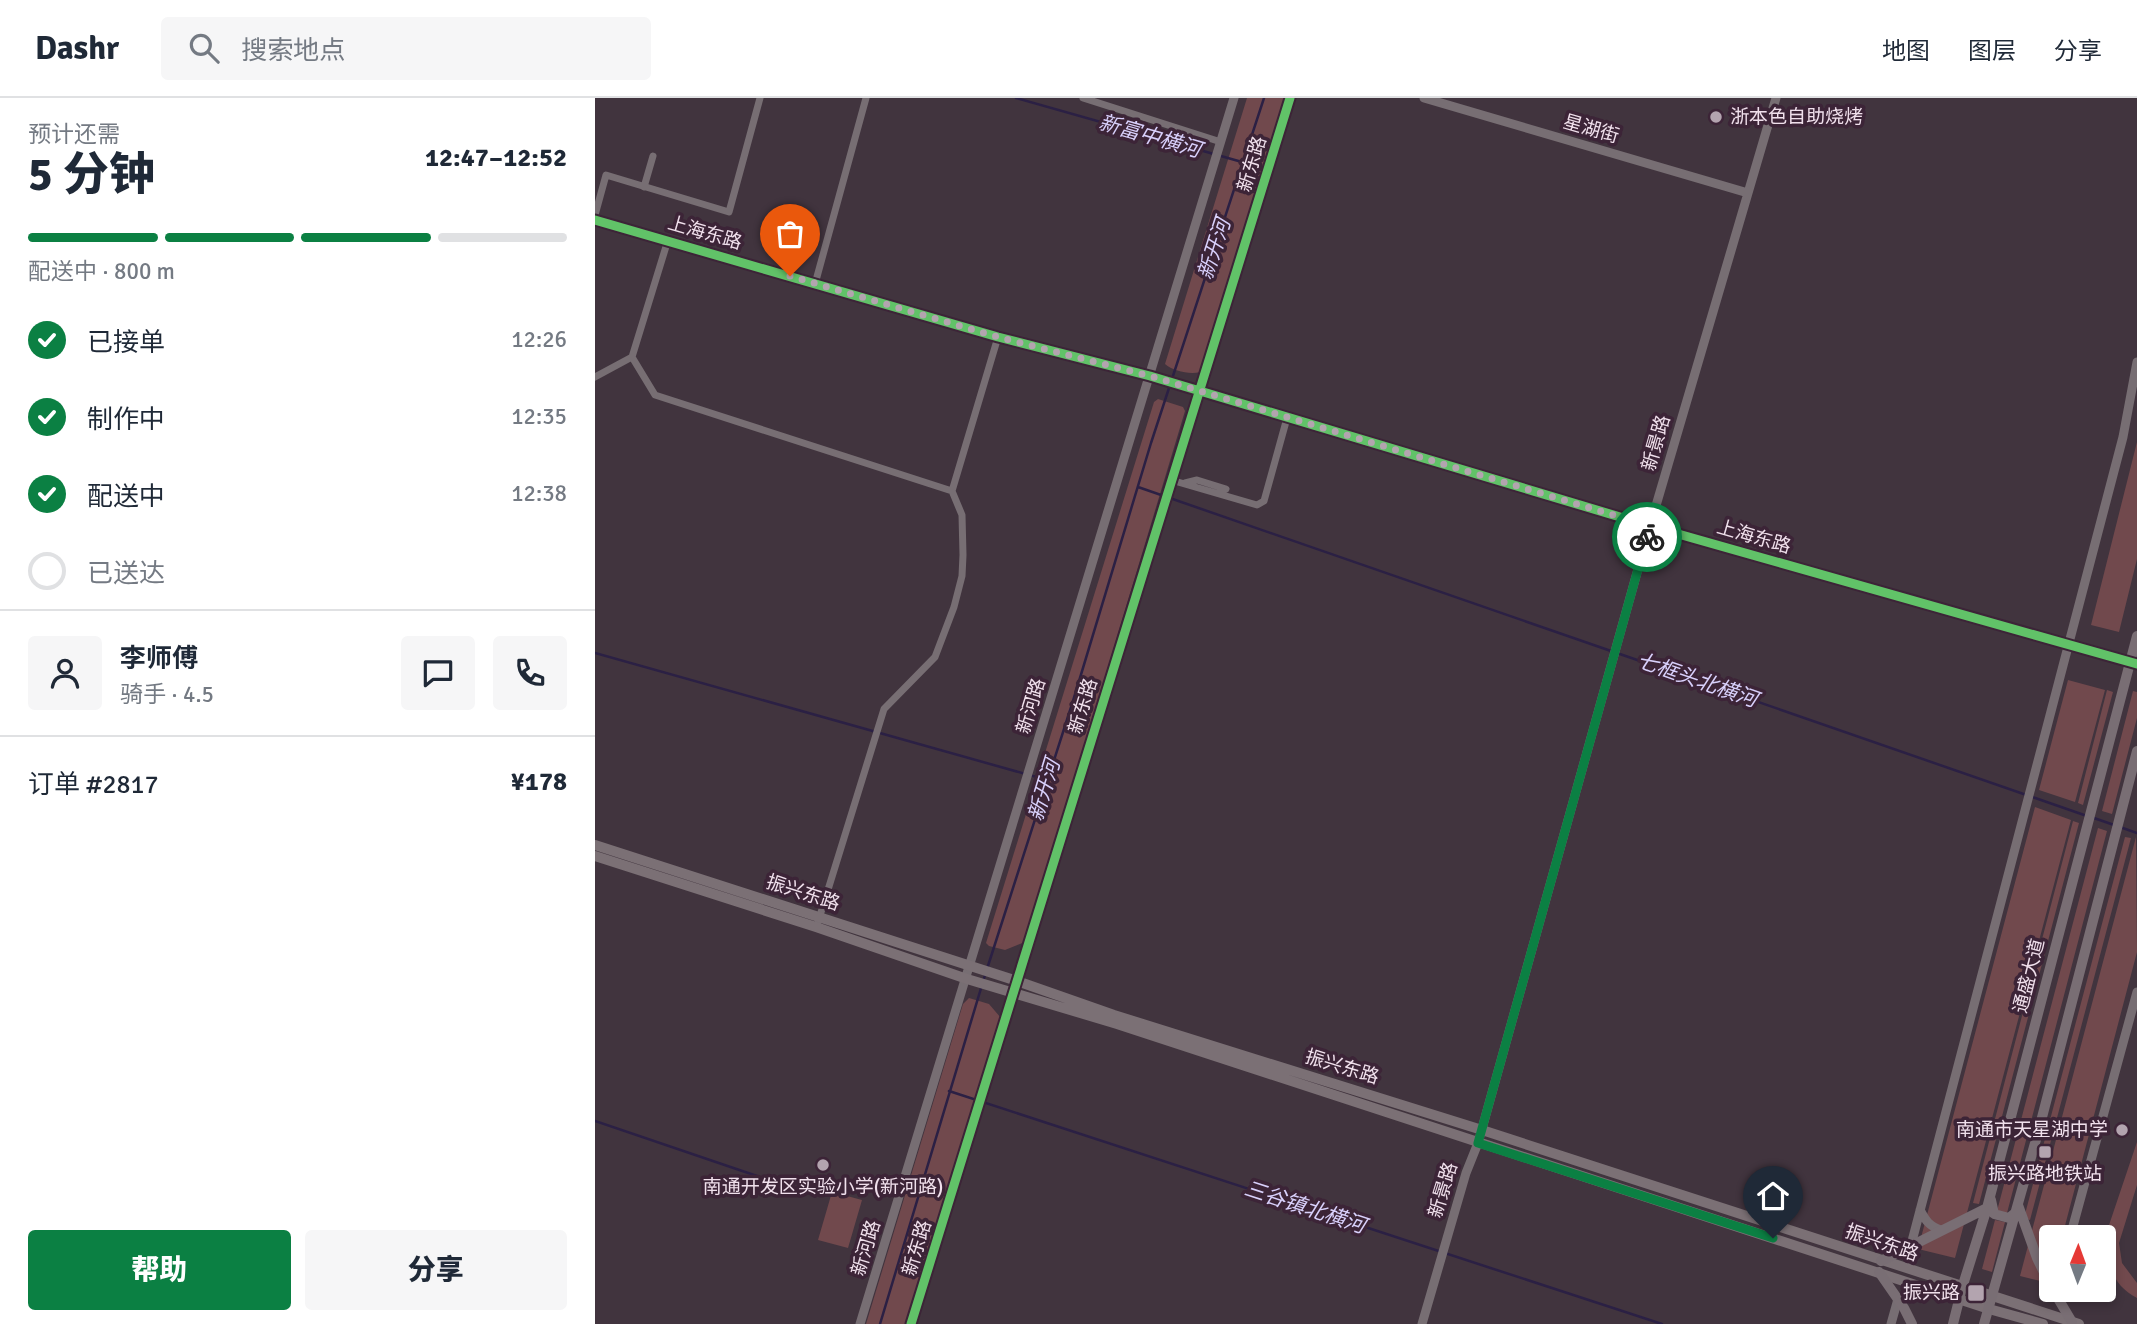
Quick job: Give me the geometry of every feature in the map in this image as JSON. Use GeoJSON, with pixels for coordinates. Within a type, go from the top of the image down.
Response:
{"type":"FeatureCollection","features":[{"type":"Feature","properties":{"kind":"main road","name":"通盛大道"},"geometry":{"type":"LineString","coordinates":[[1953,1324],[1991,1194],[2097,788],[2134,663],[2137,636]]}},
{"type":"Feature","properties":{"kind":"main road"},"geometry":{"type":"LineString","coordinates":[[1985,1324],[2137,751]]}},
{"type":"Feature","properties":{"kind":"main road","name":"振兴东路"},"geometry":{"type":"LineString","coordinates":[[595,845],[818,922],[972,981],[1130,1028],[1478,1143],[1880,1267],[1961,1293],[1989,1309],[2043,1324]]}},
{"type":"Feature","properties":{"kind":"main road","name":"振兴东路"},"geometry":{"type":"LineString","coordinates":[[595,856],[1017,981],[1114,1015],[1482,1130],[1880,1267]]}},
{"type":"Feature","properties":{"kind":"main road"},"geometry":{"type":"LineString","coordinates":[[1991,1194],[1994,1214],[2009,1218],[2016,1209]]}},
{"type":"Feature","properties":{"kind":"main road"},"geometry":{"type":"LineString","coordinates":[[1912,1324],[1880,1267],[1911,1245],[1987,1208]]}},
{"type":"Feature","properties":{"kind":"main road"},"geometry":{"type":"LineString","coordinates":[[2016,1209],[2039,1262]]}},
{"type":"Feature","properties":{"kind":"main road","name":"振兴东路"},"geometry":{"type":"LineString","coordinates":[[1961,1293],[1991,1296],[2075,1323]]}},
{"type":"Feature","properties":{"kind":"main road"},"geometry":{"type":"LineString","coordinates":[[2059,1302],[2075,1323]]}},
{"type":"Feature","properties":{"kind":"street"},"geometry":{"type":"LineString","coordinates":[[595,218],[606,175],[729,212],[760,98]]}},
{"type":"Feature","properties":{"kind":"street"},"geometry":{"type":"LineString","coordinates":[[815,284],[866,98]]}},
{"type":"Feature","properties":{"kind":"street"},"geometry":{"type":"LineString","coordinates":[[1083,98],[1220,146]]}},
{"type":"Feature","properties":{"kind":"street","name":"新河路"},"geometry":{"type":"LineString","coordinates":[[860,1324],[972,981],[1027,781],[1234,98]]}},
{"type":"Feature","properties":{"kind":"street","name":"新东路"},"geometry":{"type":"LineString","coordinates":[[911,1324],[1290,98]]}},
{"type":"Feature","properties":{"kind":"street","name":"星湖街"},"geometry":{"type":"LineString","coordinates":[[1424,98],[1748,193]]}},
{"type":"Feature","properties":{"kind":"street","name":"新景路"},"geometry":{"type":"LineString","coordinates":[[1422,1324],[1466,1173],[1482,1130],[1650,526],[1776,98]]}},
{"type":"Feature","properties":{"kind":"street"},"geometry":{"type":"LineString","coordinates":[[644,187],[653,156]]}},
{"type":"Feature","properties":{"kind":"street","name":"上海东路"},"geometry":{"type":"LineString","coordinates":[[595,218],[998,337],[1150,376],[1650,526],[2134,663]]}},
{"type":"Feature","properties":{"kind":"street"},"geometry":{"type":"LineString","coordinates":[[595,377],[632,357],[668,240]]}},
{"type":"Feature","properties":{"kind":"street"},"geometry":{"type":"LineString","coordinates":[[818,922],[884,709],[935,657],[954,607],[962,576],[963,555],[962,515],[952,491],[998,337]]}},
{"type":"Feature","properties":{"kind":"street"},"geometry":{"type":"LineString","coordinates":[[632,357],[655,396],[952,491]]}},
{"type":"Feature","properties":{"kind":"street"},"geometry":{"type":"LineString","coordinates":[[1911,1245],[2123,438],[2137,362]]}},
{"type":"Feature","properties":{"kind":"street"},"geometry":{"type":"LineString","coordinates":[[1170,482],[1184,483],[1257,505],[1264,501],[1287,418]]}},
{"type":"Feature","properties":{"kind":"street"},"geometry":{"type":"LineString","coordinates":[[1184,483],[1197,480],[1226,489]]}},
{"type":"Feature","properties":{"kind":"street"},"geometry":{"type":"LineString","coordinates":[[2073,1225],[2137,992]]}},
{"type":"Feature","properties":{"kind":"street"},"geometry":{"type":"LineString","coordinates":[[1920,1210],[1926,1222],[1941,1230]]}},
{"type":"Feature","properties":{"kind":"street"},"geometry":{"type":"LineString","coordinates":[[1891,1324],[1898,1298]]}},
{"type":"Feature","properties":{"kind":"shaded area"},"geometry":{"type":"Polygon","coordinates":[[[1247,98],[1285,98],[1200,372],[1182,372],[1165,364],[1247,98]]]}},
{"type":"Feature","properties":{"kind":"shaded area"},"geometry":{"type":"Polygon","coordinates":[[[1158,399],[1183,407],[1185,411],[1025,942],[1005,950],[989,946],[986,943],[1154,402],[1158,399]]]}},
{"type":"Feature","properties":{"kind":"shaded area"},"geometry":{"type":"Polygon","coordinates":[[[2137,442],[2137,559],[2119,632],[2091,625],[2137,442]]]}},
{"type":"Feature","properties":{"kind":"shaded area"},"geometry":{"type":"Polygon","coordinates":[[[2068,680],[2105,690],[2075,802],[2039,790],[2068,680]]]}},
{"type":"Feature","properties":{"kind":"shaded area"},"geometry":{"type":"Polygon","coordinates":[[[2107,690],[2113,692],[2083,805],[2078,803],[2107,690]]]}},
{"type":"Feature","properties":{"kind":"shaded area"},"geometry":{"type":"Polygon","coordinates":[[[2133,691],[2137,692],[2137,718],[2112,814],[2102,811],[2133,691]]]}},
{"type":"Feature","properties":{"kind":"shaded area"},"geometry":{"type":"Polygon","coordinates":[[[2035,807],[2071,820],[1955,1258],[1918,1249],[2035,807]]]}},
{"type":"Feature","properties":{"kind":"shaded area"},"geometry":{"type":"Polygon","coordinates":[[[2073,821],[2079,823],[1979,1204],[1973,1203],[2073,821]]]}},
{"type":"Feature","properties":{"kind":"shaded area"},"geometry":{"type":"Polygon","coordinates":[[[2098,828],[2107,831],[2007,1213],[1997,1211],[2098,828]]]}},
{"type":"Feature","properties":{"kind":"shaded area"},"geometry":{"type":"Polygon","coordinates":[[[2125,837],[2131,838],[2030,1220],[2024,1218],[2125,837]]]}},
{"type":"Feature","properties":{"kind":"shaded area"},"geometry":{"type":"Polygon","coordinates":[[[2136,837],[2137,952],[2065,1225],[2039,1225],[2039,1281],[2020,1276],[2136,837]]]}},
{"type":"Feature","properties":{"kind":"shaded area"},"geometry":{"type":"Polygon","coordinates":[[[969,998],[989,1004],[1001,1018],[906,1324],[866,1324],[963,1004],[969,998]]]}},
{"type":"Feature","properties":{"kind":"shaded area"},"geometry":{"type":"Polygon","coordinates":[[[2137,1142],[2137,1185],[2119,1243],[2122,1263],[2137,1283],[2137,1298],[2116,1279],[2116,1225],[2109,1225],[2137,1142]]]}},
{"type":"Feature","properties":{"kind":"shaded area"},"geometry":{"type":"Polygon","coordinates":[[[832,1192],[862,1200],[848,1248],[818,1240],[832,1192]]]}},
{"type":"Feature","properties":{"kind":"shaded area"},"geometry":{"type":"Polygon","coordinates":[[[1995,1220],[2005,1222],[1992,1272],[1982,1269],[1995,1220]]]}},
{"type":"Feature","properties":{"kind":"waterway","name":"新富中横河"},"geometry":{"type":"LineString","coordinates":[[1016,98],[1242,162]]}},
{"type":"Feature","properties":{"kind":"waterway","name":"新开河"},"geometry":{"type":"LineString","coordinates":[[987,969],[1073,701],[1151,443],[1264,98]]}},
{"type":"Feature","properties":{"kind":"waterway","name":"七框头北横河"},"geometry":{"type":"LineString","coordinates":[[1138,487],[1611,651]]}},
{"type":"Feature","properties":{"kind":"waterway"},"geometry":{"type":"LineString","coordinates":[[595,653],[1047,780]]}},
{"type":"Feature","properties":{"kind":"waterway","name":"七框头北横河"},"geometry":{"type":"LineString","coordinates":[[1617,653],[2087,816]]}},
{"type":"Feature","properties":{"kind":"waterway","name":"七框头北横河"},"geometry":{"type":"LineString","coordinates":[[2094,818],[2114,825]]}},
{"type":"Feature","properties":{"kind":"waterway","name":"七框头北横河"},"geometry":{"type":"LineString","coordinates":[[2120,827],[2137,833]]}},
{"type":"Feature","properties":{"kind":"waterway","name":"新开河"},"geometry":{"type":"LineString","coordinates":[[880,1324],[985,975]]}},
{"type":"Feature","properties":{"kind":"waterway","name":"三谷镇北横河"},"geometry":{"type":"LineString","coordinates":[[949,1091],[1662,1324]]}},
{"type":"Feature","properties":{"kind":"waterway"},"geometry":{"type":"LineString","coordinates":[[595,1121],[757,1176]]}},
{"type":"Feature","properties":{"kind":"cycle path"},"geometry":{"type":"LineString","coordinates":[[911,1324],[1290,98]]}},
{"type":"Feature","properties":{"kind":"cycle path"},"geometry":{"type":"LineString","coordinates":[[595,220],[998,337],[1150,376],[1650,526],[2137,664]]}},
{"type":"Feature","properties":{"kind":"way so far"},"geometry":{"type":"LineString","coordinates":[[790,276],[998,337],[1150,376],[1650,526],[1647,537]]}},
{"type":"Feature","properties":{"kind":"place","name":"浙本色自助烧烤"},"geometry":{"type":"Point","coordinates":[1716,117]}},
{"type":"Feature","properties":{"kind":"place","name":"南通市天星湖中学"},"geometry":{"type":"Point","coordinates":[2122,1130]}},
{"type":"Feature","properties":{"kind":"place","name":"振兴路地铁站"},"geometry":{"type":"Point","coordinates":[2045,1152]}},
{"type":"Feature","properties":{"kind":"place","name":"南通开发区实验小学(新河路)"},"geometry":{"type":"Point","coordinates":[823,1165]}},
{"type":"Feature","properties":{"kind":"place","name":"振兴路"},"geometry":{"type":"Point","coordinates":[1976,1293]}},
{"type":"Feature","properties":{"kind":"route"},"geometry":{"type":"LineString","coordinates":[[1647,537],[1478,1143],[1773,1238]]}}]}
